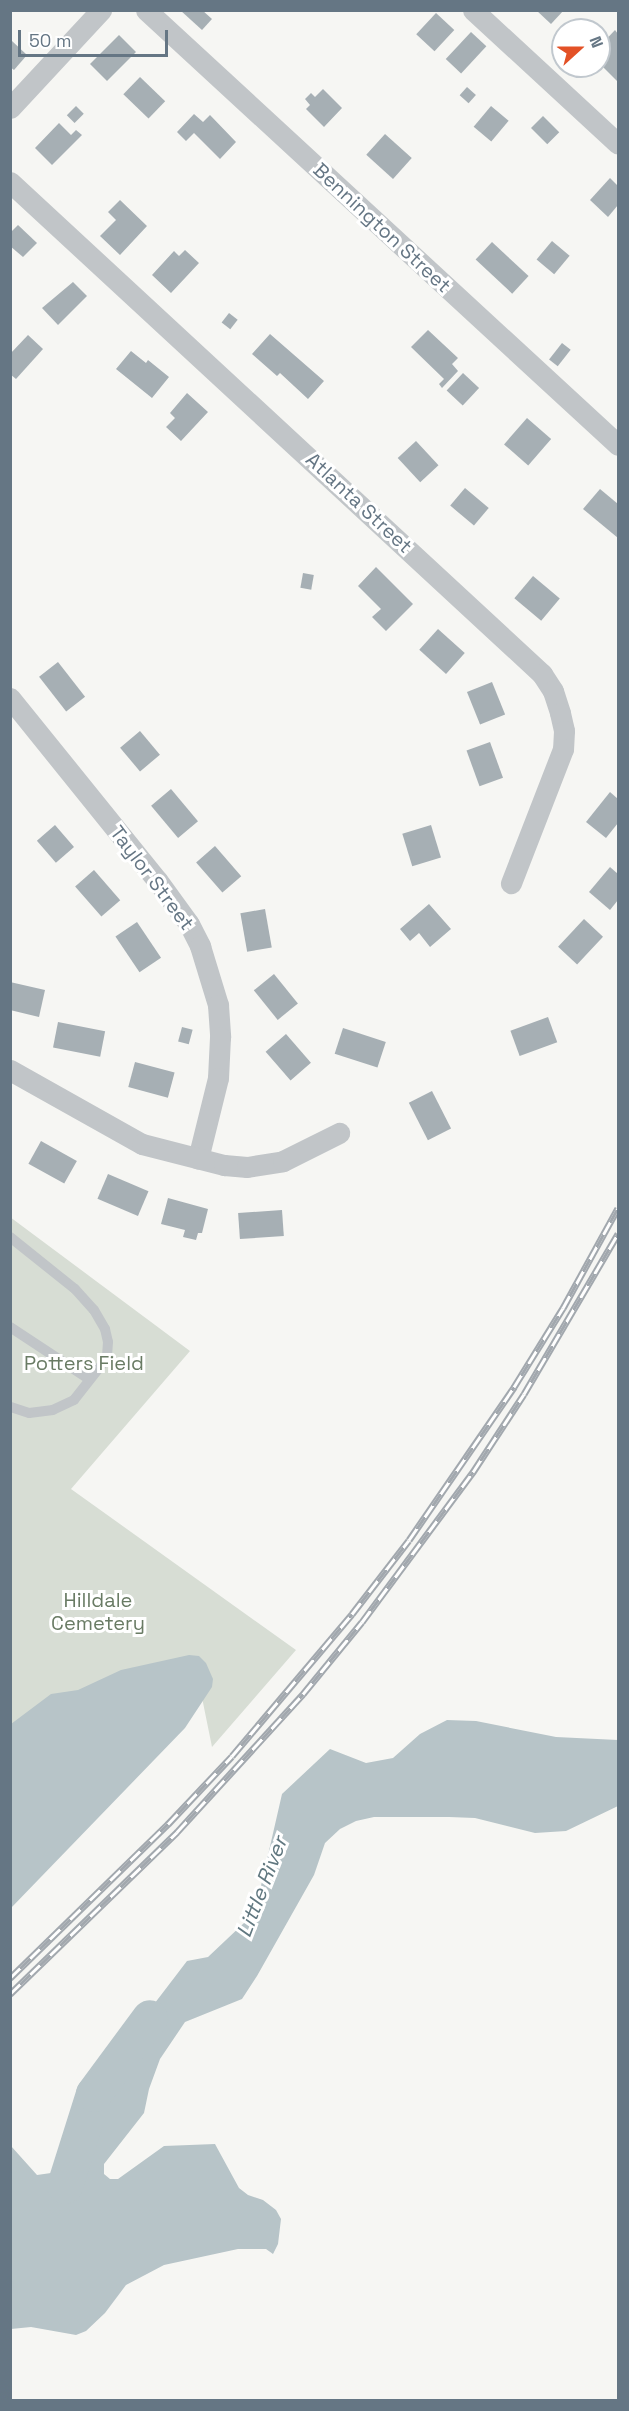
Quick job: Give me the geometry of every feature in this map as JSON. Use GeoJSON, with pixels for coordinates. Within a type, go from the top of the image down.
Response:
{"type":"FeatureCollection","features":[{"type":"Feature","properties":{"kind":"street"},"geometry":{"type":"LineString","coordinates":[[10,108],[101,10]]}},
{"type":"Feature","properties":{"kind":"street","name":"Bennington Street"},"geometry":{"type":"LineString","coordinates":[[146,10],[618,445]]}},
{"type":"Feature","properties":{"kind":"street"},"geometry":{"type":"LineString","coordinates":[[473,10],[618,144]]}},
{"type":"Feature","properties":{"kind":"street","name":"Atlanta Street"},"geometry":{"type":"LineString","coordinates":[[10,182],[542,674],[553,691],[560,713],[564,731],[564,749],[511,882]]}},
{"type":"Feature","properties":{"kind":"street","name":"Taylor Street"},"geometry":{"type":"LineString","coordinates":[[10,698],[169,896],[200,946],[218,1005],[220,1037],[218,1078],[198,1159]]}},
{"type":"Feature","properties":{"kind":"street"},"geometry":{"type":"LineString","coordinates":[[10,1070],[142,1144],[198,1159],[235,1166],[264,1165],[292,1157],[339,1133]]}},
{"type":"Feature","properties":{"kind":"lane"},"geometry":{"type":"LineString","coordinates":[[10,1236],[75,1289],[94,1310],[105,1329],[107,1358],[74,1400],[53,1410],[29,1413],[10,1407]]}},
{"type":"Feature","properties":{"kind":"lane"},"geometry":{"type":"LineString","coordinates":[[10,1327],[89,1379]]}},
{"type":"Feature","properties":{"kind":"green space","name":"Hilldale Cemetery"},"geometry":{"type":"Polygon","coordinates":[[[10,1217],[190,1351],[71,1489],[296,1650],[212,1747],[197,1673],[11,1754],[10,1217]]]}},
{"type":"Feature","properties":{"kind":"water"},"geometry":{"type":"Polygon","coordinates":[[[189,1655],[199,1656],[206,1663],[213,1679],[212,1687],[185,1728],[11,1908],[11,1724],[51,1694],[78,1690],[121,1670],[189,1655]]]}},
{"type":"Feature","properties":{"kind":"water"},"geometry":{"type":"Polygon","coordinates":[[[447,1720],[476,1721],[556,1737],[618,1740],[618,1806],[566,1831],[535,1833],[475,1818],[449,1817],[374,1817],[356,1821],[340,1829],[325,1843],[314,1875],[242,1999],[185,2022],[160,2059],[149,2089],[144,2113],[104,2164],[104,2174],[110,2179],[118,2179],[164,2146],[215,2144],[239,2188],[248,2195],[263,2200],[276,2210],[281,2219],[278,2244],[273,2254],[266,2249],[238,2249],[164,2265],[126,2285],[105,2313],[86,2331],[76,2335],[31,2327],[11,2329],[11,2146],[37,2175],[51,2173],[63,2164],[94,2120],[132,2033],[187,1961],[208,1957],[244,1923],[260,1890],[282,1794],[330,1749],[366,1763],[393,1758],[420,1734],[447,1720]]]}},
{"type":"Feature","properties":{"kind":"building"},"geometry":{"type":"Polygon","coordinates":[[[180,10],[202,10],[212,19],[202,30],[180,10]]]}},
{"type":"Feature","properties":{"kind":"building"},"geometry":{"type":"Polygon","coordinates":[[[536,10],[564,10],[557,18],[551,18],[551,24],[536,10]]]}},
{"type":"Feature","properties":{"kind":"building"},"geometry":{"type":"Polygon","coordinates":[[[436,13],[454,30],[435,51],[416,34],[436,13]]]}},
{"type":"Feature","properties":{"kind":"building"},"geometry":{"type":"Polygon","coordinates":[[[615,30],[618,34],[618,82],[611,75],[611,34],[615,30]]]}},
{"type":"Feature","properties":{"kind":"building"},"geometry":{"type":"Polygon","coordinates":[[[471,32],[486,46],[461,73],[446,59],[471,32]]]}},
{"type":"Feature","properties":{"kind":"building"},"geometry":{"type":"Polygon","coordinates":[[[119,35],[136,52],[107,81],[90,64],[119,35]]]}},
{"type":"Feature","properties":{"kind":"building"},"geometry":{"type":"Polygon","coordinates":[[[12,41],[27,55],[14,70],[10,67],[12,41]]]}},
{"type":"Feature","properties":{"kind":"building"},"geometry":{"type":"Polygon","coordinates":[[[140,77],[165,101],[149,119],[123,94],[140,77]]]}},
{"type":"Feature","properties":{"kind":"building"},"geometry":{"type":"Polygon","coordinates":[[[467,87],[476,95],[469,103],[460,95],[467,87]]]}},
{"type":"Feature","properties":{"kind":"building"},"geometry":{"type":"Polygon","coordinates":[[[323,89],[342,108],[324,127],[306,109],[310,105],[305,99],[311,93],[315,97],[323,89]]]}},
{"type":"Feature","properties":{"kind":"building"},"geometry":{"type":"Polygon","coordinates":[[[76,106],[84,114],[75,123],[67,115],[76,106]]]}},
{"type":"Feature","properties":{"kind":"building"},"geometry":{"type":"Polygon","coordinates":[[[491,106],[509,121],[491,141],[474,127],[491,106]]]}},
{"type":"Feature","properties":{"kind":"building"},"geometry":{"type":"Polygon","coordinates":[[[194,114],[203,122],[210,115],[236,142],[220,159],[194,133],[186,141],[177,132],[194,114]]]}},
{"type":"Feature","properties":{"kind":"building"},"geometry":{"type":"Polygon","coordinates":[[[543,116],[559,132],[547,144],[531,128],[543,116]]]}},
{"type":"Feature","properties":{"kind":"building"},"geometry":{"type":"Polygon","coordinates":[[[59,123],[71,135],[76,130],[82,135],[52,165],[35,148],[59,123]]]}},
{"type":"Feature","properties":{"kind":"building"},"geometry":{"type":"Polygon","coordinates":[[[385,134],[412,158],[393,179],[366,155],[385,134]]]}},
{"type":"Feature","properties":{"kind":"building"},"geometry":{"type":"Polygon","coordinates":[[[610,178],[618,186],[618,205],[608,217],[590,200],[610,178]]]}},
{"type":"Feature","properties":{"kind":"building"},"geometry":{"type":"Polygon","coordinates":[[[120,200],[147,226],[120,255],[100,236],[116,220],[108,212],[120,200]]]}},
{"type":"Feature","properties":{"kind":"building"},"geometry":{"type":"Polygon","coordinates":[[[18,225],[37,243],[23,257],[10,246],[10,233],[18,225]]]}},
{"type":"Feature","properties":{"kind":"building"},"geometry":{"type":"Polygon","coordinates":[[[552,241],[570,256],[554,274],[537,259],[552,241]]]}},
{"type":"Feature","properties":{"kind":"building"},"geometry":{"type":"Polygon","coordinates":[[[492,242],[529,276],[512,294],[476,260],[492,242]]]}},
{"type":"Feature","properties":{"kind":"building"},"geometry":{"type":"Polygon","coordinates":[[[185,250],[199,263],[171,293],[152,275],[174,251],[179,256],[185,250]]]}},
{"type":"Feature","properties":{"kind":"building"},"geometry":{"type":"Polygon","coordinates":[[[73,282],[87,296],[58,325],[42,308],[73,282]]]}},
{"type":"Feature","properties":{"kind":"building"},"geometry":{"type":"Polygon","coordinates":[[[229,313],[238,320],[230,329],[222,322],[229,313]]]}},
{"type":"Feature","properties":{"kind":"building"},"geometry":{"type":"Polygon","coordinates":[[[428,330],[458,358],[452,364],[458,371],[442,388],[439,384],[444,379],[411,347],[428,330]]]}},
{"type":"Feature","properties":{"kind":"building"},"geometry":{"type":"Polygon","coordinates":[[[270,334],[324,381],[308,399],[280,373],[277,376],[252,354],[270,334]]]}},
{"type":"Feature","properties":{"kind":"building"},"geometry":{"type":"Polygon","coordinates":[[[28,335],[43,349],[16,379],[10,374],[10,354],[28,335]]]}},
{"type":"Feature","properties":{"kind":"building"},"geometry":{"type":"Polygon","coordinates":[[[562,343],[571,350],[558,366],[549,360],[562,343]]]}},
{"type":"Feature","properties":{"kind":"building"},"geometry":{"type":"Polygon","coordinates":[[[131,351],[146,363],[148,360],[169,377],[152,398],[116,369],[131,351]]]}},
{"type":"Feature","properties":{"kind":"building"},"geometry":{"type":"Polygon","coordinates":[[[463,373],[479,388],[463,406],[447,391],[463,373]]]}},
{"type":"Feature","properties":{"kind":"building"},"geometry":{"type":"Polygon","coordinates":[[[187,393],[208,412],[181,441],[166,427],[175,418],[170,413],[187,393]]]}},
{"type":"Feature","properties":{"kind":"building"},"geometry":{"type":"Polygon","coordinates":[[[527,418],[551,439],[528,465],[504,444],[527,418]]]}},
{"type":"Feature","properties":{"kind":"building"},"geometry":{"type":"Polygon","coordinates":[[[416,441],[439,465],[420,482],[398,458],[416,441]]]}},
{"type":"Feature","properties":{"kind":"building"},"geometry":{"type":"Polygon","coordinates":[[[465,488],[489,508],[474,526],[450,506],[465,488]]]}},
{"type":"Feature","properties":{"kind":"building"},"geometry":{"type":"Polygon","coordinates":[[[600,489],[618,504],[618,538],[583,509],[600,489]]]}},
{"type":"Feature","properties":{"kind":"building"},"geometry":{"type":"Polygon","coordinates":[[[376,567],[413,604],[386,631],[372,617],[381,609],[358,586],[376,567]]]}},
{"type":"Feature","properties":{"kind":"building"},"geometry":{"type":"Polygon","coordinates":[[[303,573],[314,575],[311,590],[300,588],[303,573]]]}},
{"type":"Feature","properties":{"kind":"building"},"geometry":{"type":"Polygon","coordinates":[[[533,576],[560,598],[541,621],[514,598],[533,576]]]}},
{"type":"Feature","properties":{"kind":"building"},"geometry":{"type":"Polygon","coordinates":[[[438,629],[465,653],[446,674],[419,650],[438,629]]]}},
{"type":"Feature","properties":{"kind":"building"},"geometry":{"type":"Polygon","coordinates":[[[58,662],[85,697],[66,711],[39,677],[58,662]]]}},
{"type":"Feature","properties":{"kind":"building"},"geometry":{"type":"Polygon","coordinates":[[[492,682],[505,714],[480,725],[467,692],[492,682]]]}},
{"type":"Feature","properties":{"kind":"building"},"geometry":{"type":"Polygon","coordinates":[[[140,731],[160,755],[140,771],[120,748],[140,731]]]}},
{"type":"Feature","properties":{"kind":"building"},"geometry":{"type":"Polygon","coordinates":[[[490,742],[503,778],[480,786],[467,751],[490,742]]]}},
{"type":"Feature","properties":{"kind":"building"},"geometry":{"type":"Polygon","coordinates":[[[171,789],[198,821],[178,838],[151,806],[171,789]]]}},
{"type":"Feature","properties":{"kind":"building"},"geometry":{"type":"Polygon","coordinates":[[[610,792],[618,799],[618,823],[606,838],[586,822],[610,792]]]}},
{"type":"Feature","properties":{"kind":"building"},"geometry":{"type":"Polygon","coordinates":[[[55,825],[74,847],[56,863],[37,841],[55,825]]]}},
{"type":"Feature","properties":{"kind":"building"},"geometry":{"type":"Polygon","coordinates":[[[431,825],[441,858],[412,866],[402,834],[431,825]]]}},
{"type":"Feature","properties":{"kind":"building"},"geometry":{"type":"Polygon","coordinates":[[[215,846],[241,876],[222,893],[196,862],[215,846]]]}},
{"type":"Feature","properties":{"kind":"building"},"geometry":{"type":"Polygon","coordinates":[[[610,867],[618,874],[618,900],[610,910],[589,892],[610,867]]]}},
{"type":"Feature","properties":{"kind":"building"},"geometry":{"type":"Polygon","coordinates":[[[94,870],[120,900],[101,917],[75,886],[94,870]]]}},
{"type":"Feature","properties":{"kind":"building"},"geometry":{"type":"Polygon","coordinates":[[[429,904],[451,929],[430,947],[419,933],[410,941],[400,929],[429,904]]]}},
{"type":"Feature","properties":{"kind":"building"},"geometry":{"type":"Polygon","coordinates":[[[265,909],[272,947],[247,952],[240,913],[265,909]]]}},
{"type":"Feature","properties":{"kind":"building"},"geometry":{"type":"Polygon","coordinates":[[[584,919],[603,937],[577,965],[558,947],[584,919]]]}},
{"type":"Feature","properties":{"kind":"building"},"geometry":{"type":"Polygon","coordinates":[[[137,922],[161,958],[139,972],[115,937],[137,922]]]}},
{"type":"Feature","properties":{"kind":"building"},"geometry":{"type":"Polygon","coordinates":[[[274,974],[298,1004],[278,1020],[254,990],[274,974]]]}},
{"type":"Feature","properties":{"kind":"building"},"geometry":{"type":"Polygon","coordinates":[[[10,982],[45,990],[39,1017],[10,1010],[10,982]]]}},
{"type":"Feature","properties":{"kind":"building"},"geometry":{"type":"Polygon","coordinates":[[[548,1017],[557,1042],[520,1056],[510,1031],[548,1017]]]}},
{"type":"Feature","properties":{"kind":"building"},"geometry":{"type":"Polygon","coordinates":[[[58,1022],[105,1031],[100,1057],[53,1048],[58,1022]]]}},
{"type":"Feature","properties":{"kind":"building"},"geometry":{"type":"Polygon","coordinates":[[[182,1027],[193,1030],[189,1044],[178,1041],[182,1027]]]}},
{"type":"Feature","properties":{"kind":"building"},"geometry":{"type":"Polygon","coordinates":[[[343,1028],[386,1042],[377,1068],[335,1054],[343,1028]]]}},
{"type":"Feature","properties":{"kind":"building"},"geometry":{"type":"Polygon","coordinates":[[[286,1034],[311,1063],[291,1080],[266,1052],[286,1034]]]}},
{"type":"Feature","properties":{"kind":"building"},"geometry":{"type":"Polygon","coordinates":[[[135,1062],[175,1073],[168,1098],[128,1087],[135,1062]]]}},
{"type":"Feature","properties":{"kind":"building"},"geometry":{"type":"Polygon","coordinates":[[[432,1091],[451,1128],[428,1140],[409,1103],[432,1091]]]}},
{"type":"Feature","properties":{"kind":"building"},"geometry":{"type":"Polygon","coordinates":[[[41,1141],[77,1161],[64,1184],[28,1164],[41,1141]]]}},
{"type":"Feature","properties":{"kind":"building"},"geometry":{"type":"Polygon","coordinates":[[[108,1174],[149,1191],[138,1216],[97,1199],[108,1174]]]}},
{"type":"Feature","properties":{"kind":"building"},"geometry":{"type":"Polygon","coordinates":[[[168,1198],[208,1209],[202,1233],[198,1233],[196,1240],[183,1237],[185,1230],[161,1224],[168,1198]]]}},
{"type":"Feature","properties":{"kind":"building"},"geometry":{"type":"Polygon","coordinates":[[[282,1210],[284,1236],[240,1239],[238,1213],[282,1210]]]}},
{"type":"Feature","properties":{"kind":"waterway","name":"Little River"},"geometry":{"type":"LineString","coordinates":[[65,2186],[94,2094],[150,2018]]}},
{"type":"Feature","properties":{"kind":"railway"},"geometry":{"type":"LineString","coordinates":[[10,1978],[168,1824],[232,1756],[352,1614],[409,1540],[514,1387],[563,1308],[618,1208]]}},
{"type":"Feature","properties":{"kind":"railway"},"geometry":{"type":"LineString","coordinates":[[10,1994],[177,1832],[303,1694],[362,1622],[473,1472],[524,1394],[618,1234]]}},
{"type":"Feature","properties":{"kind":"park label","name":"Potters Field"},"geometry":{"type":"Point","coordinates":[84,1363]}}]}
